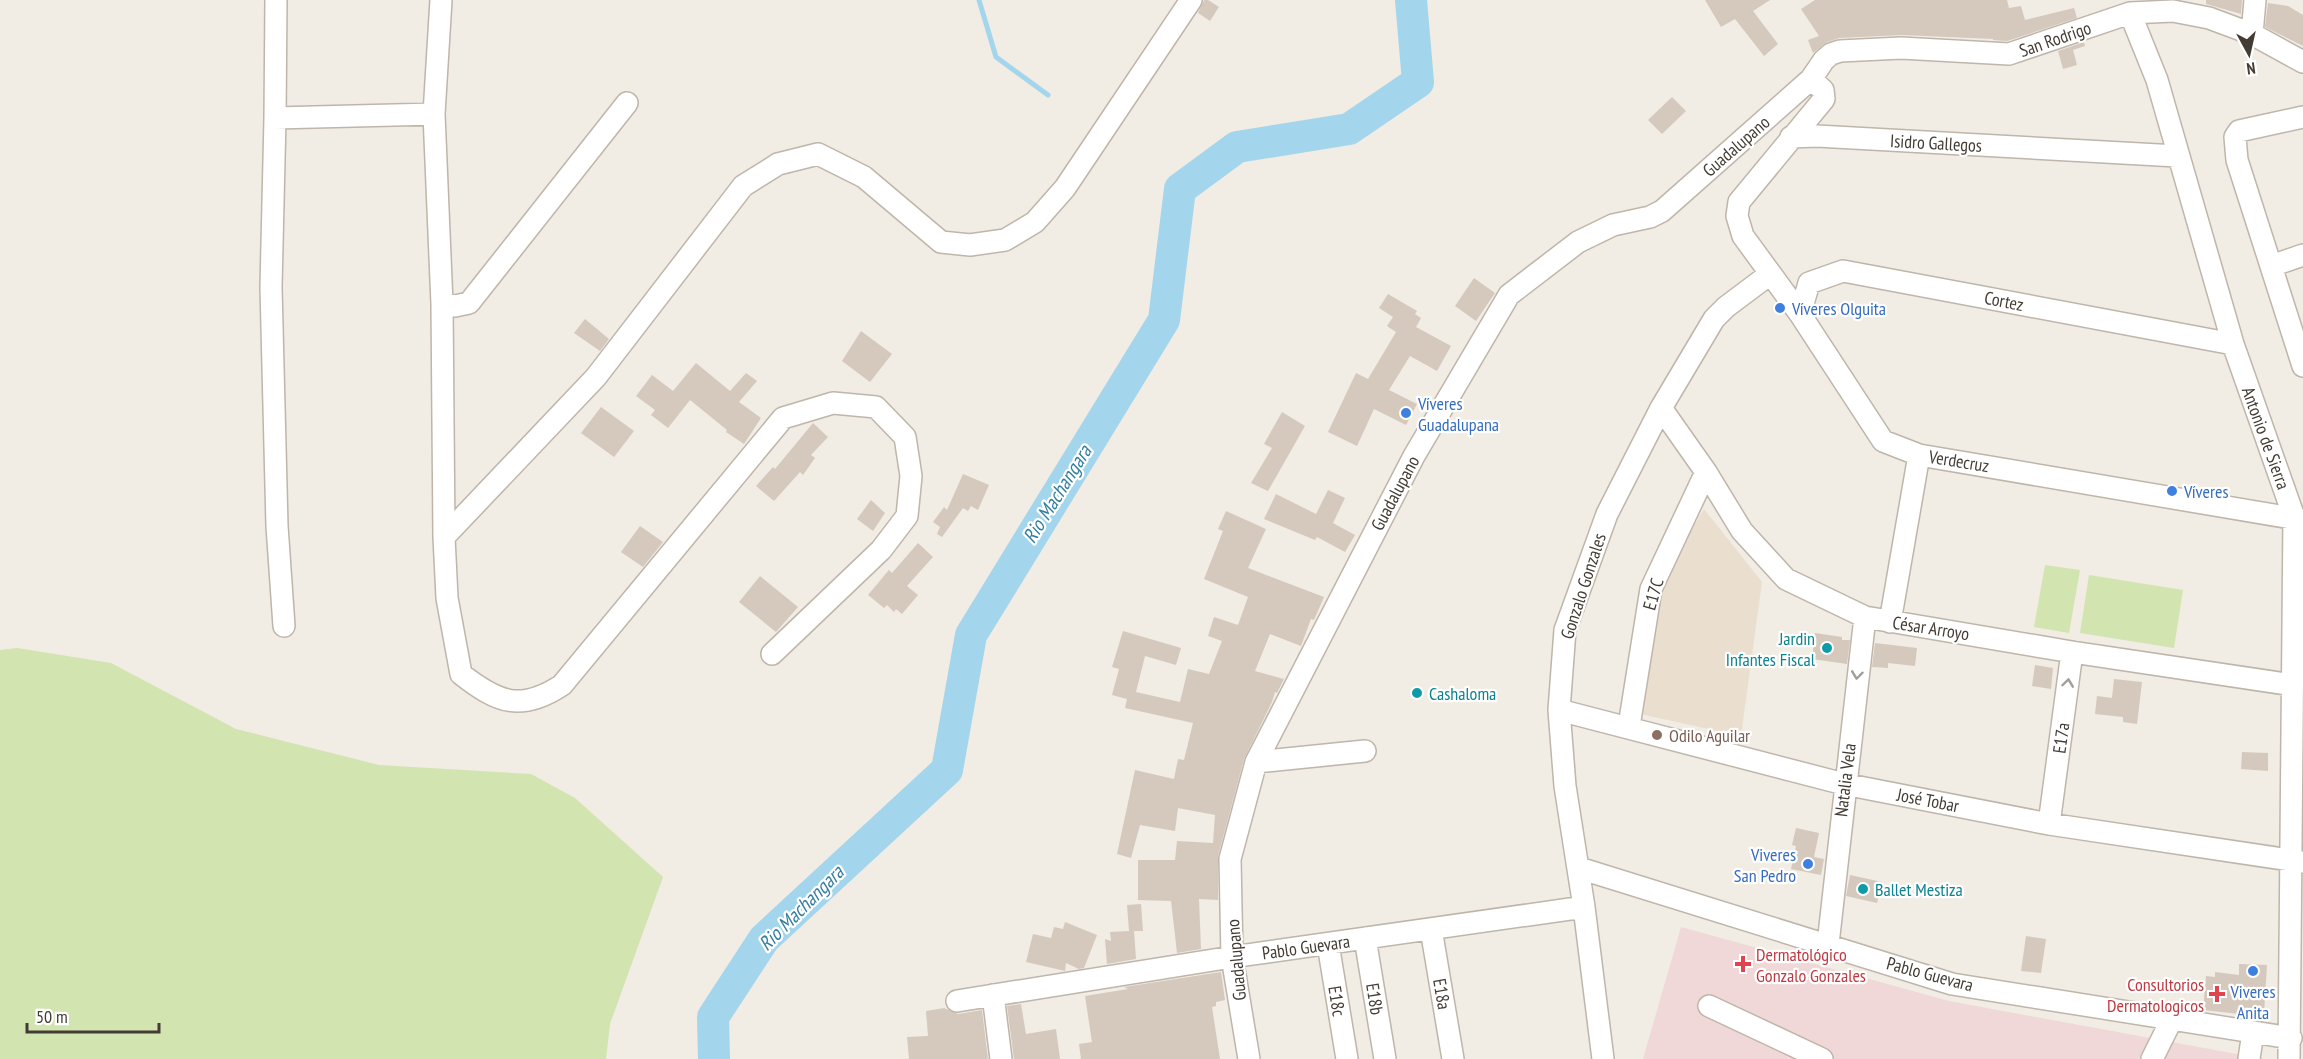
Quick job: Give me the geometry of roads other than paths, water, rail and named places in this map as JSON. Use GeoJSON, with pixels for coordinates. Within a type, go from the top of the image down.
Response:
{"type":"FeatureCollection","features":[{"type":"Feature","properties":{"kind":"street"},"geometry":{"type":"LineString","coordinates":[[276,0],[271,287],[277,526],[284,626]]}},
{"type":"Feature","properties":{"kind":"street"},"geometry":{"type":"LineString","coordinates":[[441,0],[434,114],[442,304],[444,537],[447,598],[461,674],[486,693],[522,703],[546,695],[562,685],[783,418],[833,404],[876,407],[905,437],[911,476],[907,516],[881,549],[772,654]]}},
{"type":"Feature","properties":{"kind":"street"},"geometry":{"type":"LineString","coordinates":[[444,537],[596,377],[743,186],[778,164],[818,154],[864,177],[941,242],[970,245],[1005,240],[1035,222],[1065,188],[1191,0]]}},
{"type":"Feature","properties":{"kind":"street"},"geometry":{"type":"LineString","coordinates":[[2252,34],[2255,0]]}},
{"type":"Feature","properties":{"kind":"street","name":"San Rodrigo"},"geometry":{"type":"LineString","coordinates":[[1811,79],[1824,60],[1839,51],[1901,48],[2009,54],[2130,14],[2173,11],[2208,18],[2252,34],[2303,62]]}},
{"type":"Feature","properties":{"kind":"street","name":"Antonio de Sierra"},"geometry":{"type":"LineString","coordinates":[[2130,14],[2157,80],[2177,156],[2233,344],[2297,506],[2293,685],[2297,862],[2290,1049]]}},
{"type":"Feature","properties":{"kind":"street"},"geometry":{"type":"LineString","coordinates":[[1791,137],[1824,99],[1823,90],[1811,79]]}},
{"type":"Feature","properties":{"kind":"street","name":"Guadalupano"},"geometry":{"type":"LineString","coordinates":[[1249,1059],[1232,957],[1230,859],[1256,762],[1414,456],[1509,295],[1578,242],[1613,225],[1650,217],[1662,211],[1811,79]]}},
{"type":"Feature","properties":{"kind":"street"},"geometry":{"type":"LineString","coordinates":[[442,304],[455,306],[469,303],[627,103]]}},
{"type":"Feature","properties":{"kind":"street"},"geometry":{"type":"LineString","coordinates":[[275,118],[434,114]]}},
{"type":"Feature","properties":{"kind":"street"},"geometry":{"type":"LineString","coordinates":[[2303,120],[2239,131],[2235,137],[2236,160],[2303,366]]}},
{"type":"Feature","properties":{"kind":"street","name":"Isidro Gallegos"},"geometry":{"type":"LineString","coordinates":[[1791,137],[1817,136],[2177,156]]}},
{"type":"Feature","properties":{"kind":"street","name":"Verdecruz"},"geometry":{"type":"LineString","coordinates":[[1791,137],[1739,202],[1737,216],[1743,236],[1800,314],[1883,441],[1918,455],[2297,506]]}},
{"type":"Feature","properties":{"kind":"street"},"geometry":{"type":"LineString","coordinates":[[2271,266],[2303,255]]}},
{"type":"Feature","properties":{"kind":"street","name":"Cortez"},"geometry":{"type":"LineString","coordinates":[[1800,314],[1809,283],[1843,271],[2233,344]]}},
{"type":"Feature","properties":{"kind":"street","name":"Gonzalo Gonzales"},"geometry":{"type":"LineString","coordinates":[[1603,1059],[1579,868],[1565,786],[1559,710],[1565,630],[1607,514],[1660,408],[1714,319],[1726,307],[1770,274]]}},
{"type":"Feature","properties":{"kind":"street","name":"César Arroyo"},"geometry":{"type":"LineString","coordinates":[[1660,408],[1706,472],[1743,531],[1786,579],[1864,617],[2072,652],[2293,685]]}},
{"type":"Feature","properties":{"kind":"street"},"geometry":{"type":"LineString","coordinates":[[1890,622],[1918,455]]}},
{"type":"Feature","properties":{"kind":"street","name":"E17C"},"geometry":{"type":"LineString","coordinates":[[1629,726],[1651,589],[1706,472]]}},
{"type":"Feature","properties":{"kind":"street","name":"Natalia Vela"},"geometry":{"type":"LineString","coordinates":[[1828,944],[1864,617]]}},
{"type":"Feature","properties":{"kind":"street","name":"E17a"},"geometry":{"type":"LineString","coordinates":[[2049,824],[2072,652]]}},
{"type":"Feature","properties":{"kind":"street","name":"José Tobar"},"geometry":{"type":"LineString","coordinates":[[1559,710],[1629,726],[1844,784],[2049,824],[2297,862]]}},
{"type":"Feature","properties":{"kind":"street"},"geometry":{"type":"LineString","coordinates":[[1256,762],[1365,751]]}},
{"type":"Feature","properties":{"kind":"street","name":"Pablo Guevara"},"geometry":{"type":"LineString","coordinates":[[1579,868],[1952,984],[2253,1032],[2290,1049]]}},
{"type":"Feature","properties":{"kind":"street","name":"Pablo Guevara"},"geometry":{"type":"LineString","coordinates":[[957,1001],[1232,957],[1584,907]]}},
{"type":"Feature","properties":{"kind":"street","name":"E18a"},"geometry":{"type":"LineString","coordinates":[[1431,929],[1453,1059]]}},
{"type":"Feature","properties":{"kind":"street","name":"E18b"},"geometry":{"type":"LineString","coordinates":[[1365,938],[1385,1059]]}},
{"type":"Feature","properties":{"kind":"street","name":"E18c"},"geometry":{"type":"LineString","coordinates":[[1328,944],[1347,1059]]}},
{"type":"Feature","properties":{"kind":"street"},"geometry":{"type":"LineString","coordinates":[[993,996],[1001,1059]]}},
{"type":"Feature","properties":{"kind":"street"},"geometry":{"type":"LineString","coordinates":[[1708,1006],[1786,1051],[1822,1059]]}},
{"type":"Feature","properties":{"kind":"street"},"geometry":{"type":"LineString","coordinates":[[2152,1059],[2172,1019]]}},
{"type":"Feature","properties":{"kind":"street"},"geometry":{"type":"LineString","coordinates":[[2249,1059],[2253,1032]]}},
{"type":"Feature","properties":{"kind":"waterway"},"geometry":{"type":"LineString","coordinates":[[979,0],[996,57],[1048,95]]}},
{"type":"Feature","properties":{"kind":"waterway","name":"Rio Machangara"},"geometry":{"type":"LineString","coordinates":[[714,1059],[713,1017],[764,939],[947,770],[971,635],[1164,320],[1180,189],[1237,147],[1349,129],[1418,82],[1411,0]]}},
{"type":"Feature","properties":{"kind":"place","name":"Víveres Olguita"},"geometry":{"type":"Point","coordinates":[1780,308]}},
{"type":"Feature","properties":{"kind":"place","name":"Víveres Guadalupana"},"geometry":{"type":"Point","coordinates":[1406,413]}},
{"type":"Feature","properties":{"kind":"place","name":"Víveres"},"geometry":{"type":"Point","coordinates":[2172,491]}},
{"type":"Feature","properties":{"kind":"place","name":"Jardin Infantes Fiscal"},"geometry":{"type":"Point","coordinates":[1827,648]}},
{"type":"Feature","properties":{"kind":"place","name":"Cashaloma"},"geometry":{"type":"Point","coordinates":[1417,693]}},
{"type":"Feature","properties":{"kind":"place","name":"Odilo Aguilar"},"geometry":{"type":"Point","coordinates":[1657,735]}},
{"type":"Feature","properties":{"kind":"place","name":"Viveres San Pedro"},"geometry":{"type":"Point","coordinates":[1808,864]}},
{"type":"Feature","properties":{"kind":"place","name":"Ballet Mestiza"},"geometry":{"type":"Point","coordinates":[1863,889]}},
{"type":"Feature","properties":{"kind":"place","name":"Dermatológico Gonzalo Gonzales"},"geometry":{"type":"Point","coordinates":[1743,964]}},
{"type":"Feature","properties":{"kind":"place","name":"Viveres Anita"},"geometry":{"type":"Point","coordinates":[2253,971]}},
{"type":"Feature","properties":{"kind":"place","name":"Consultorios Dermatologicos"},"geometry":{"type":"Point","coordinates":[2217,994]}}]}
